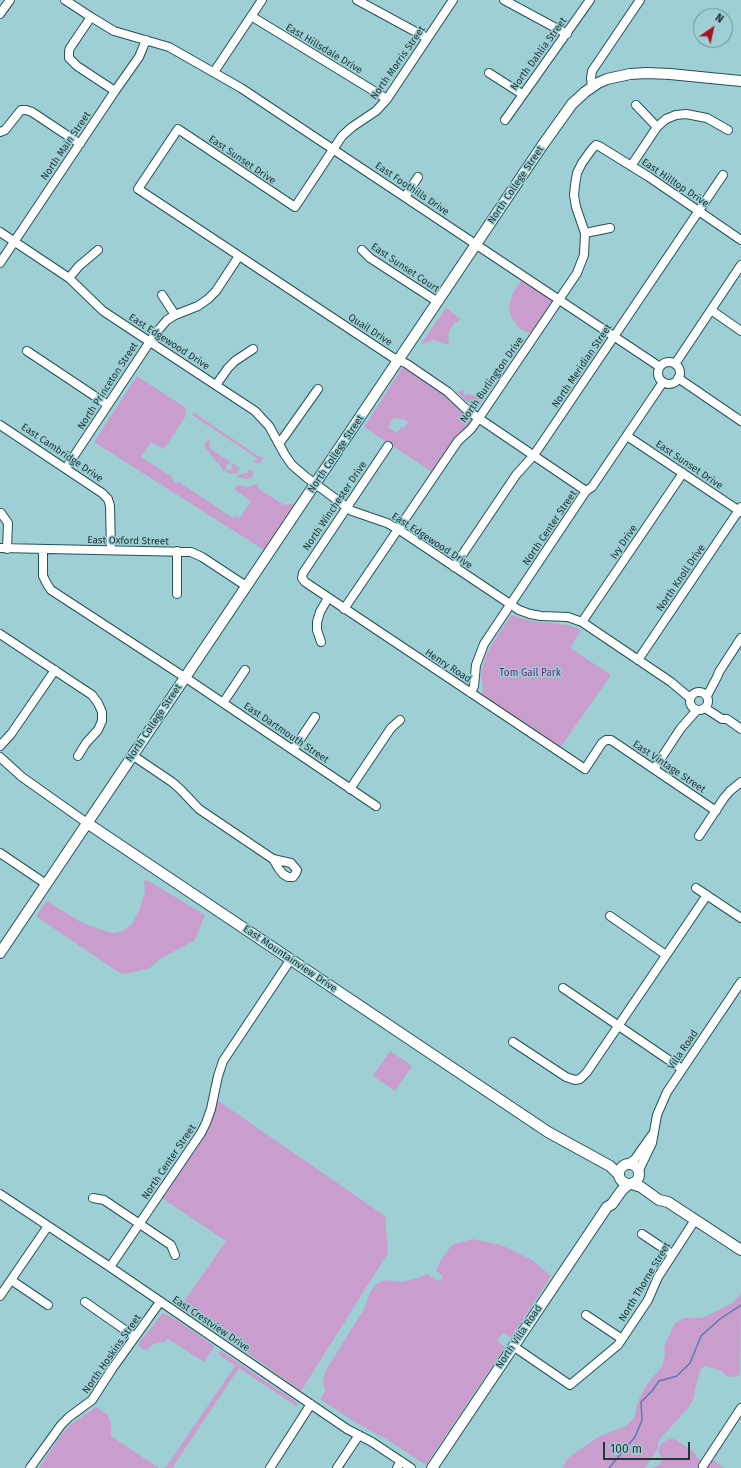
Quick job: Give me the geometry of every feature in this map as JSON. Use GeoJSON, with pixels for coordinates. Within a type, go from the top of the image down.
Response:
{"type":"FeatureCollection","features":[{"type":"Feature","properties":{"kind":"main road","name":"North College Street"},"geometry":{"type":"LineString","coordinates":[[0,953],[563,116],[580,96],[606,79],[615,76],[647,73],[741,82]]}},
{"type":"Feature","properties":{"kind":"main road","name":"East Mountainview Drive"},"geometry":{"type":"LineString","coordinates":[[87,823],[548,1132],[610,1166],[620,1176]]}},
{"type":"Feature","properties":{"kind":"main road","name":"East Mountainview Drive"},"geometry":{"type":"LineString","coordinates":[[586,1152],[596,1152],[626,1164]]}},
{"type":"Feature","properties":{"kind":"main road"},"geometry":{"type":"LineString","coordinates":[[668,1202],[663,1194],[642,1179],[634,1165],[626,1164],[620,1169],[620,1176],[624,1182],[641,1187],[659,1200],[668,1202],[741,1250]]}},
{"type":"Feature","properties":{"kind":"main road"},"geometry":{"type":"LineString","coordinates":[[631,1184],[638,1180],[639,1172]]}},
{"type":"Feature","properties":{"kind":"main road","name":"North Villa Road"},"geometry":{"type":"LineString","coordinates":[[607,1207],[607,1201],[617,1187],[620,1176]]}},
{"type":"Feature","properties":{"kind":"main road","name":"North Villa Road"},"geometry":{"type":"LineString","coordinates":[[432,1468],[607,1207],[612,1204],[622,1190],[631,1184]]}},
{"type":"Feature","properties":{"kind":"street"},"geometry":{"type":"LineString","coordinates":[[0,14],[10,0]]}},
{"type":"Feature","properties":{"kind":"street","name":"East Foothills Drive"},"geometry":{"type":"LineString","coordinates":[[65,0],[114,31],[169,47],[257,98],[660,367]]}},
{"type":"Feature","properties":{"kind":"street"},"geometry":{"type":"LineString","coordinates":[[214,72],[262,0]]}},
{"type":"Feature","properties":{"kind":"street"},"geometry":{"type":"LineString","coordinates":[[357,0],[428,38]]}},
{"type":"Feature","properties":{"kind":"street","name":"North Morris Street"},"geometry":{"type":"LineString","coordinates":[[295,208],[333,149],[346,132],[376,111],[388,99],[453,0]]}},
{"type":"Feature","properties":{"kind":"street"},"geometry":{"type":"LineString","coordinates":[[504,0],[567,34]]}},
{"type":"Feature","properties":{"kind":"street","name":"North Dahlia Street"},"geometry":{"type":"LineString","coordinates":[[505,120],[590,0]]}},
{"type":"Feature","properties":{"kind":"street"},"geometry":{"type":"LineString","coordinates":[[592,87],[590,78],[592,71],[640,0]]}},
{"type":"Feature","properties":{"kind":"street","name":"East Hillsdale Drive"},"geometry":{"type":"LineString","coordinates":[[251,16],[388,99]]}},
{"type":"Feature","properties":{"kind":"street"},"geometry":{"type":"LineString","coordinates":[[91,17],[70,48],[69,58],[77,66],[115,91]]}},
{"type":"Feature","properties":{"kind":"street","name":"North Main Street"},"geometry":{"type":"LineString","coordinates":[[0,263],[139,57],[146,40]]}},
{"type":"Feature","properties":{"kind":"street"},"geometry":{"type":"LineString","coordinates":[[489,73],[522,94]]}},
{"type":"Feature","properties":{"kind":"street"},"geometry":{"type":"LineString","coordinates":[[636,105],[657,127]]}},
{"type":"Feature","properties":{"kind":"street"},"geometry":{"type":"LineString","coordinates":[[0,132],[6,130],[21,110],[26,110],[32,112],[80,144]]}},
{"type":"Feature","properties":{"kind":"street"},"geometry":{"type":"LineString","coordinates":[[631,166],[657,127],[666,119],[676,115],[686,114],[707,118],[728,130]]}},
{"type":"Feature","properties":{"kind":"street","name":"Quail Drive"},"geometry":{"type":"LineString","coordinates":[[178,129],[138,189],[448,392],[468,411],[586,491]]}},
{"type":"Feature","properties":{"kind":"street","name":"East Sunset Drive"},"geometry":{"type":"LineString","coordinates":[[178,129],[295,208]]}},
{"type":"Feature","properties":{"kind":"street","name":"East Hilltop Drive"},"geometry":{"type":"LineString","coordinates":[[596,145],[631,166],[741,240]]}},
{"type":"Feature","properties":{"kind":"street","name":"North Burlington Drive"},"geometry":{"type":"LineString","coordinates":[[344,609],[458,441],[471,429],[479,418],[577,273],[584,255],[585,233],[576,207],[574,195],[575,185],[577,173],[582,163],[596,145]]}},
{"type":"Feature","properties":{"kind":"street","name":"North Meridian Street"},"geometry":{"type":"LineString","coordinates":[[454,567],[516,475],[534,456],[722,174]]}},
{"type":"Feature","properties":{"kind":"street"},"geometry":{"type":"LineString","coordinates":[[405,197],[418,177]]}},
{"type":"Feature","properties":{"kind":"street"},"geometry":{"type":"LineString","coordinates":[[585,233],[610,228]]}},
{"type":"Feature","properties":{"kind":"street","name":"East Edgewood Drive"},"geometry":{"type":"LineString","coordinates":[[0,232],[69,278],[100,308],[216,385],[262,418],[292,466],[347,507],[356,513],[398,529],[511,605],[530,614],[568,617],[582,622],[722,718],[727,719],[741,729]]}},
{"type":"Feature","properties":{"kind":"street"},"geometry":{"type":"LineString","coordinates":[[69,278],[79,266],[98,250]]}},
{"type":"Feature","properties":{"kind":"street","name":"East Sunset Court"},"geometry":{"type":"LineString","coordinates":[[362,250],[370,258],[438,302]]}},
{"type":"Feature","properties":{"kind":"street","name":"North Princeton Street"},"geometry":{"type":"LineString","coordinates":[[66,468],[149,341],[161,326],[175,315],[198,306],[208,299],[216,291],[239,256]]}},
{"type":"Feature","properties":{"kind":"street"},"geometry":{"type":"LineString","coordinates":[[675,364],[741,265]]}},
{"type":"Feature","properties":{"kind":"street"},"geometry":{"type":"LineString","coordinates":[[162,296],[175,315]]}},
{"type":"Feature","properties":{"kind":"street"},"geometry":{"type":"LineString","coordinates":[[711,310],[741,331]]}},
{"type":"Feature","properties":{"kind":"street"},"geometry":{"type":"LineString","coordinates":[[216,385],[232,364],[253,349]]}},
{"type":"Feature","properties":{"kind":"street"},"geometry":{"type":"LineString","coordinates":[[27,351],[108,405]]}},
{"type":"Feature","properties":{"kind":"street"},"geometry":{"type":"LineString","coordinates":[[668,362],[675,364],[680,372],[678,378],[673,383],[663,382],[658,373],[662,364],[668,362]]}},
{"type":"Feature","properties":{"kind":"street"},"geometry":{"type":"LineString","coordinates":[[678,378],[741,421]]}},
{"type":"Feature","properties":{"kind":"street","name":"North Center Street"},"geometry":{"type":"LineString","coordinates":[[471,693],[474,686],[476,665],[484,644],[586,491],[592,487],[663,382]]}},
{"type":"Feature","properties":{"kind":"street"},"geometry":{"type":"LineString","coordinates":[[279,444],[318,389]]}},
{"type":"Feature","properties":{"kind":"street","name":"East Cambridge Drive"},"geometry":{"type":"LineString","coordinates":[[0,425],[96,488],[108,499],[111,514],[111,550]]}},
{"type":"Feature","properties":{"kind":"street","name":"East Sunset Drive"},"geometry":{"type":"LineString","coordinates":[[627,436],[740,510]]}},
{"type":"Feature","properties":{"kind":"street","name":"North Winchester Drive"},"geometry":{"type":"LineString","coordinates":[[302,578],[302,573],[388,446]]}},
{"type":"Feature","properties":{"kind":"street","name":"Ivy Drive"},"geometry":{"type":"LineString","coordinates":[[582,622],[683,473]]}},
{"type":"Feature","properties":{"kind":"street","name":"North Knoll Drive"},"geometry":{"type":"LineString","coordinates":[[638,660],[740,510]]}},
{"type":"Feature","properties":{"kind":"street"},"geometry":{"type":"LineString","coordinates":[[2,513],[8,523],[3,549]]}},
{"type":"Feature","properties":{"kind":"street","name":"East Oxford Street"},"geometry":{"type":"LineString","coordinates":[[3,549],[191,552],[202,557],[246,586]]}},
{"type":"Feature","properties":{"kind":"street","name":"East Dartmouth Street"},"geometry":{"type":"LineString","coordinates":[[43,550],[43,576],[46,584],[51,590],[376,806]]}},
{"type":"Feature","properties":{"kind":"street"},"geometry":{"type":"LineString","coordinates":[[177,551],[177,594]]}},
{"type":"Feature","properties":{"kind":"street","name":"Henry Road"},"geometry":{"type":"LineString","coordinates":[[302,578],[305,582],[344,609],[586,769],[602,743],[606,740],[611,740]]}},
{"type":"Feature","properties":{"kind":"street"},"geometry":{"type":"LineString","coordinates":[[321,642],[317,630],[317,622],[320,612],[328,598]]}},
{"type":"Feature","properties":{"kind":"street"},"geometry":{"type":"LineString","coordinates":[[0,634],[92,695],[98,703],[102,712],[102,720],[98,730],[86,743],[78,756]]}},
{"type":"Feature","properties":{"kind":"street"},"geometry":{"type":"LineString","coordinates":[[654,769],[681,728],[683,721],[699,701],[714,675],[719,672],[741,638]]}},
{"type":"Feature","properties":{"kind":"street"},"geometry":{"type":"LineString","coordinates":[[0,746],[11,734],[55,670]]}},
{"type":"Feature","properties":{"kind":"street"},"geometry":{"type":"LineString","coordinates":[[223,703],[244,670]]}},
{"type":"Feature","properties":{"kind":"street"},"geometry":{"type":"LineString","coordinates":[[293,750],[315,717]]}},
{"type":"Feature","properties":{"kind":"street"},"geometry":{"type":"LineString","coordinates":[[350,789],[391,728],[400,720]]}},
{"type":"Feature","properties":{"kind":"street","name":"East Vintage Street"},"geometry":{"type":"LineString","coordinates":[[611,740],[716,810]]}},
{"type":"Feature","properties":{"kind":"street"},"geometry":{"type":"LineString","coordinates":[[132,755],[176,785],[200,809],[273,859]]}},
{"type":"Feature","properties":{"kind":"street","name":"East Mountainview Drive"},"geometry":{"type":"LineString","coordinates":[[0,757],[22,777],[87,823]]}},
{"type":"Feature","properties":{"kind":"street"},"geometry":{"type":"LineString","coordinates":[[699,836],[730,791],[741,782]]}},
{"type":"Feature","properties":{"kind":"street"},"geometry":{"type":"LineString","coordinates":[[0,853],[46,884]]}},
{"type":"Feature","properties":{"kind":"street"},"geometry":{"type":"LineString","coordinates":[[696,888],[741,918]]}},
{"type":"Feature","properties":{"kind":"street"},"geometry":{"type":"LineString","coordinates":[[513,1042],[566,1077],[575,1080],[580,1079],[587,1072],[707,895]]}},
{"type":"Feature","properties":{"kind":"street"},"geometry":{"type":"LineString","coordinates":[[610,916],[666,955]]}},
{"type":"Feature","properties":{"kind":"street","name":"North Center Street"},"geometry":{"type":"LineString","coordinates":[[110,1267],[201,1133],[211,1109],[218,1076],[223,1061],[291,959]]}},
{"type":"Feature","properties":{"kind":"street","name":"Villa Road"},"geometry":{"type":"LineString","coordinates":[[639,1172],[652,1143],[652,1135],[661,1103],[682,1069],[741,982]]}},
{"type":"Feature","properties":{"kind":"street"},"geometry":{"type":"LineString","coordinates":[[563,988],[682,1069]]}},
{"type":"Feature","properties":{"kind":"street","name":"Villa Road"},"geometry":{"type":"LineString","coordinates":[[626,1164],[635,1159],[652,1135]]}},
{"type":"Feature","properties":{"kind":"street","name":"East Crestview Drive"},"geometry":{"type":"LineString","coordinates":[[0,1194],[359,1435],[399,1465],[411,1468]]}},
{"type":"Feature","properties":{"kind":"street"},"geometry":{"type":"LineString","coordinates":[[93,1198],[104,1200],[171,1245],[175,1255]]}},
{"type":"Feature","properties":{"kind":"street","name":"North Thorne Street"},"geometry":{"type":"LineString","coordinates":[[513,1346],[570,1385],[613,1349],[622,1339],[648,1300],[658,1277],[672,1254],[695,1220]]}},
{"type":"Feature","properties":{"kind":"street"},"geometry":{"type":"LineString","coordinates":[[0,1296],[6,1283],[48,1226]]}},
{"type":"Feature","properties":{"kind":"street"},"geometry":{"type":"LineString","coordinates":[[642,1234],[672,1254]]}},
{"type":"Feature","properties":{"kind":"street"},"geometry":{"type":"LineString","coordinates":[[6,1283],[48,1305]]}},
{"type":"Feature","properties":{"kind":"street"},"geometry":{"type":"LineString","coordinates":[[85,1302],[135,1337]]}},
{"type":"Feature","properties":{"kind":"street","name":"North Hoskins Street"},"geometry":{"type":"LineString","coordinates":[[30,1468],[61,1425],[69,1417],[92,1400],[112,1369],[160,1302]]}},
{"type":"Feature","properties":{"kind":"street"},"geometry":{"type":"LineString","coordinates":[[586,1315],[622,1339]]}},
{"type":"Feature","properties":{"kind":"street"},"geometry":{"type":"LineString","coordinates":[[270,1468],[311,1404]]}},
{"type":"Feature","properties":{"kind":"street"},"geometry":{"type":"LineString","coordinates":[[703,1466],[741,1408]]}},
{"type":"Feature","properties":{"kind":"street"},"geometry":{"type":"LineString","coordinates":[[337,1468],[359,1435]]}},
{"type":"Feature","properties":{"kind":"green space"},"geometry":{"type":"Polygon","coordinates":[[[522,279],[552,302],[531,334],[520,329],[513,320],[509,307],[513,293],[522,279]]]}},
{"type":"Feature","properties":{"kind":"green space"},"geometry":{"type":"Polygon","coordinates":[[[446,308],[461,319],[450,329],[448,336],[449,345],[434,340],[421,344],[446,308]]]}},
{"type":"Feature","properties":{"kind":"green space"},"geometry":{"type":"Polygon","coordinates":[[[402,368],[407,368],[446,394],[471,419],[469,425],[451,443],[432,472],[364,427],[402,368]],[[394,417],[388,427],[397,433],[401,427],[404,428],[408,422],[402,418],[401,420],[394,417]]]}},
{"type":"Feature","properties":{"kind":"green space"},"geometry":{"type":"Polygon","coordinates":[[[499,370],[502,373],[478,407],[465,400],[457,392],[463,390],[464,395],[469,394],[477,397],[480,396],[499,370]]]}},
{"type":"Feature","properties":{"kind":"green space"},"geometry":{"type":"Polygon","coordinates":[[[137,376],[186,408],[185,417],[164,449],[151,442],[141,457],[172,477],[172,479],[177,483],[179,482],[233,518],[234,516],[240,518],[251,501],[235,490],[236,485],[247,487],[257,484],[259,489],[284,505],[296,503],[264,550],[94,442],[137,376]]]}},
{"type":"Feature","properties":{"kind":"green space"},"geometry":{"type":"Polygon","coordinates":[[[193,412],[263,458],[260,463],[254,463],[257,458],[192,415],[193,412]]]}},
{"type":"Feature","properties":{"kind":"green space"},"geometry":{"type":"Polygon","coordinates":[[[209,440],[211,443],[209,447],[222,457],[218,464],[204,446],[206,441],[209,440]]]}},
{"type":"Feature","properties":{"kind":"green space"},"geometry":{"type":"Polygon","coordinates":[[[223,457],[231,462],[227,465],[224,472],[219,464],[223,457]]]}},
{"type":"Feature","properties":{"kind":"green space"},"geometry":{"type":"Polygon","coordinates":[[[232,463],[240,468],[236,474],[226,472],[227,470],[231,470],[232,463]]]}},
{"type":"Feature","properties":{"kind":"green space"},"geometry":{"type":"Polygon","coordinates":[[[250,469],[254,473],[251,478],[246,479],[237,477],[238,475],[247,473],[250,469]]]}},
{"type":"Feature","properties":{"kind":"green space","name":"Tom Gail Park"},"geometry":{"type":"Polygon","coordinates":[[[511,615],[531,621],[568,625],[581,630],[570,648],[611,675],[560,748],[481,695],[483,690],[481,675],[485,658],[511,615]]]}},
{"type":"Feature","properties":{"kind":"green space"},"geometry":{"type":"Polygon","coordinates":[[[144,880],[152,883],[205,915],[195,940],[160,959],[150,968],[126,974],[120,973],[37,917],[38,913],[47,901],[79,921],[101,930],[113,933],[123,931],[132,924],[140,909],[145,892],[144,880]]]}},
{"type":"Feature","properties":{"kind":"green space"},"geometry":{"type":"Polygon","coordinates":[[[390,1051],[412,1066],[395,1091],[373,1076],[390,1051]]]}},
{"type":"Feature","properties":{"kind":"green space"},"geometry":{"type":"Polygon","coordinates":[[[217,1100],[385,1216],[388,1253],[301,1391],[181,1306],[226,1241],[162,1198],[208,1129],[217,1100]]]}},
{"type":"Feature","properties":{"kind":"green space"},"geometry":{"type":"Polygon","coordinates":[[[472,1239],[501,1245],[532,1260],[551,1276],[511,1338],[503,1333],[497,1341],[505,1347],[426,1465],[320,1399],[325,1391],[323,1381],[326,1370],[365,1307],[370,1292],[376,1284],[385,1280],[401,1282],[419,1278],[427,1274],[439,1281],[443,1277],[436,1270],[452,1245],[472,1239]]]}},
{"type":"Feature","properties":{"kind":"green space"},"geometry":{"type":"Polygon","coordinates":[[[741,1293],[740,1374],[736,1377],[727,1376],[721,1371],[706,1366],[702,1368],[699,1373],[693,1400],[688,1408],[659,1440],[657,1450],[645,1468],[562,1468],[569,1457],[600,1436],[626,1426],[634,1418],[639,1399],[646,1386],[663,1365],[665,1354],[664,1347],[675,1323],[684,1318],[701,1318],[711,1314],[734,1302],[741,1293]]]}},
{"type":"Feature","properties":{"kind":"green space"},"geometry":{"type":"Polygon","coordinates":[[[163,1313],[180,1322],[214,1346],[204,1362],[168,1339],[165,1342],[155,1343],[146,1350],[141,1348],[138,1344],[163,1313]]]}},
{"type":"Feature","properties":{"kind":"green space"},"geometry":{"type":"Polygon","coordinates":[[[221,1351],[298,1403],[296,1406],[239,1368],[172,1468],[160,1468],[166,1467],[235,1366],[218,1354],[221,1351]]]}},
{"type":"Feature","properties":{"kind":"green space"},"geometry":{"type":"Polygon","coordinates":[[[96,1407],[108,1415],[111,1423],[111,1436],[159,1468],[39,1468],[58,1439],[70,1425],[96,1407]]]}},
{"type":"Feature","properties":{"kind":"green space"},"geometry":{"type":"Polygon","coordinates":[[[670,1438],[676,1440],[694,1452],[697,1458],[704,1461],[700,1468],[652,1468],[660,1464],[662,1458],[658,1452],[659,1448],[662,1443],[670,1438]]]}},
{"type":"Feature","properties":{"kind":"green space"},"geometry":{"type":"Polygon","coordinates":[[[712,1459],[724,1468],[706,1468],[712,1459]]]}},
{"type":"Feature","properties":{"kind":"waterway"},"geometry":{"type":"LineString","coordinates":[[609,1468],[635,1437],[642,1420],[641,1402],[659,1381],[677,1376],[690,1363],[701,1336],[720,1319],[741,1305]]}}]}
